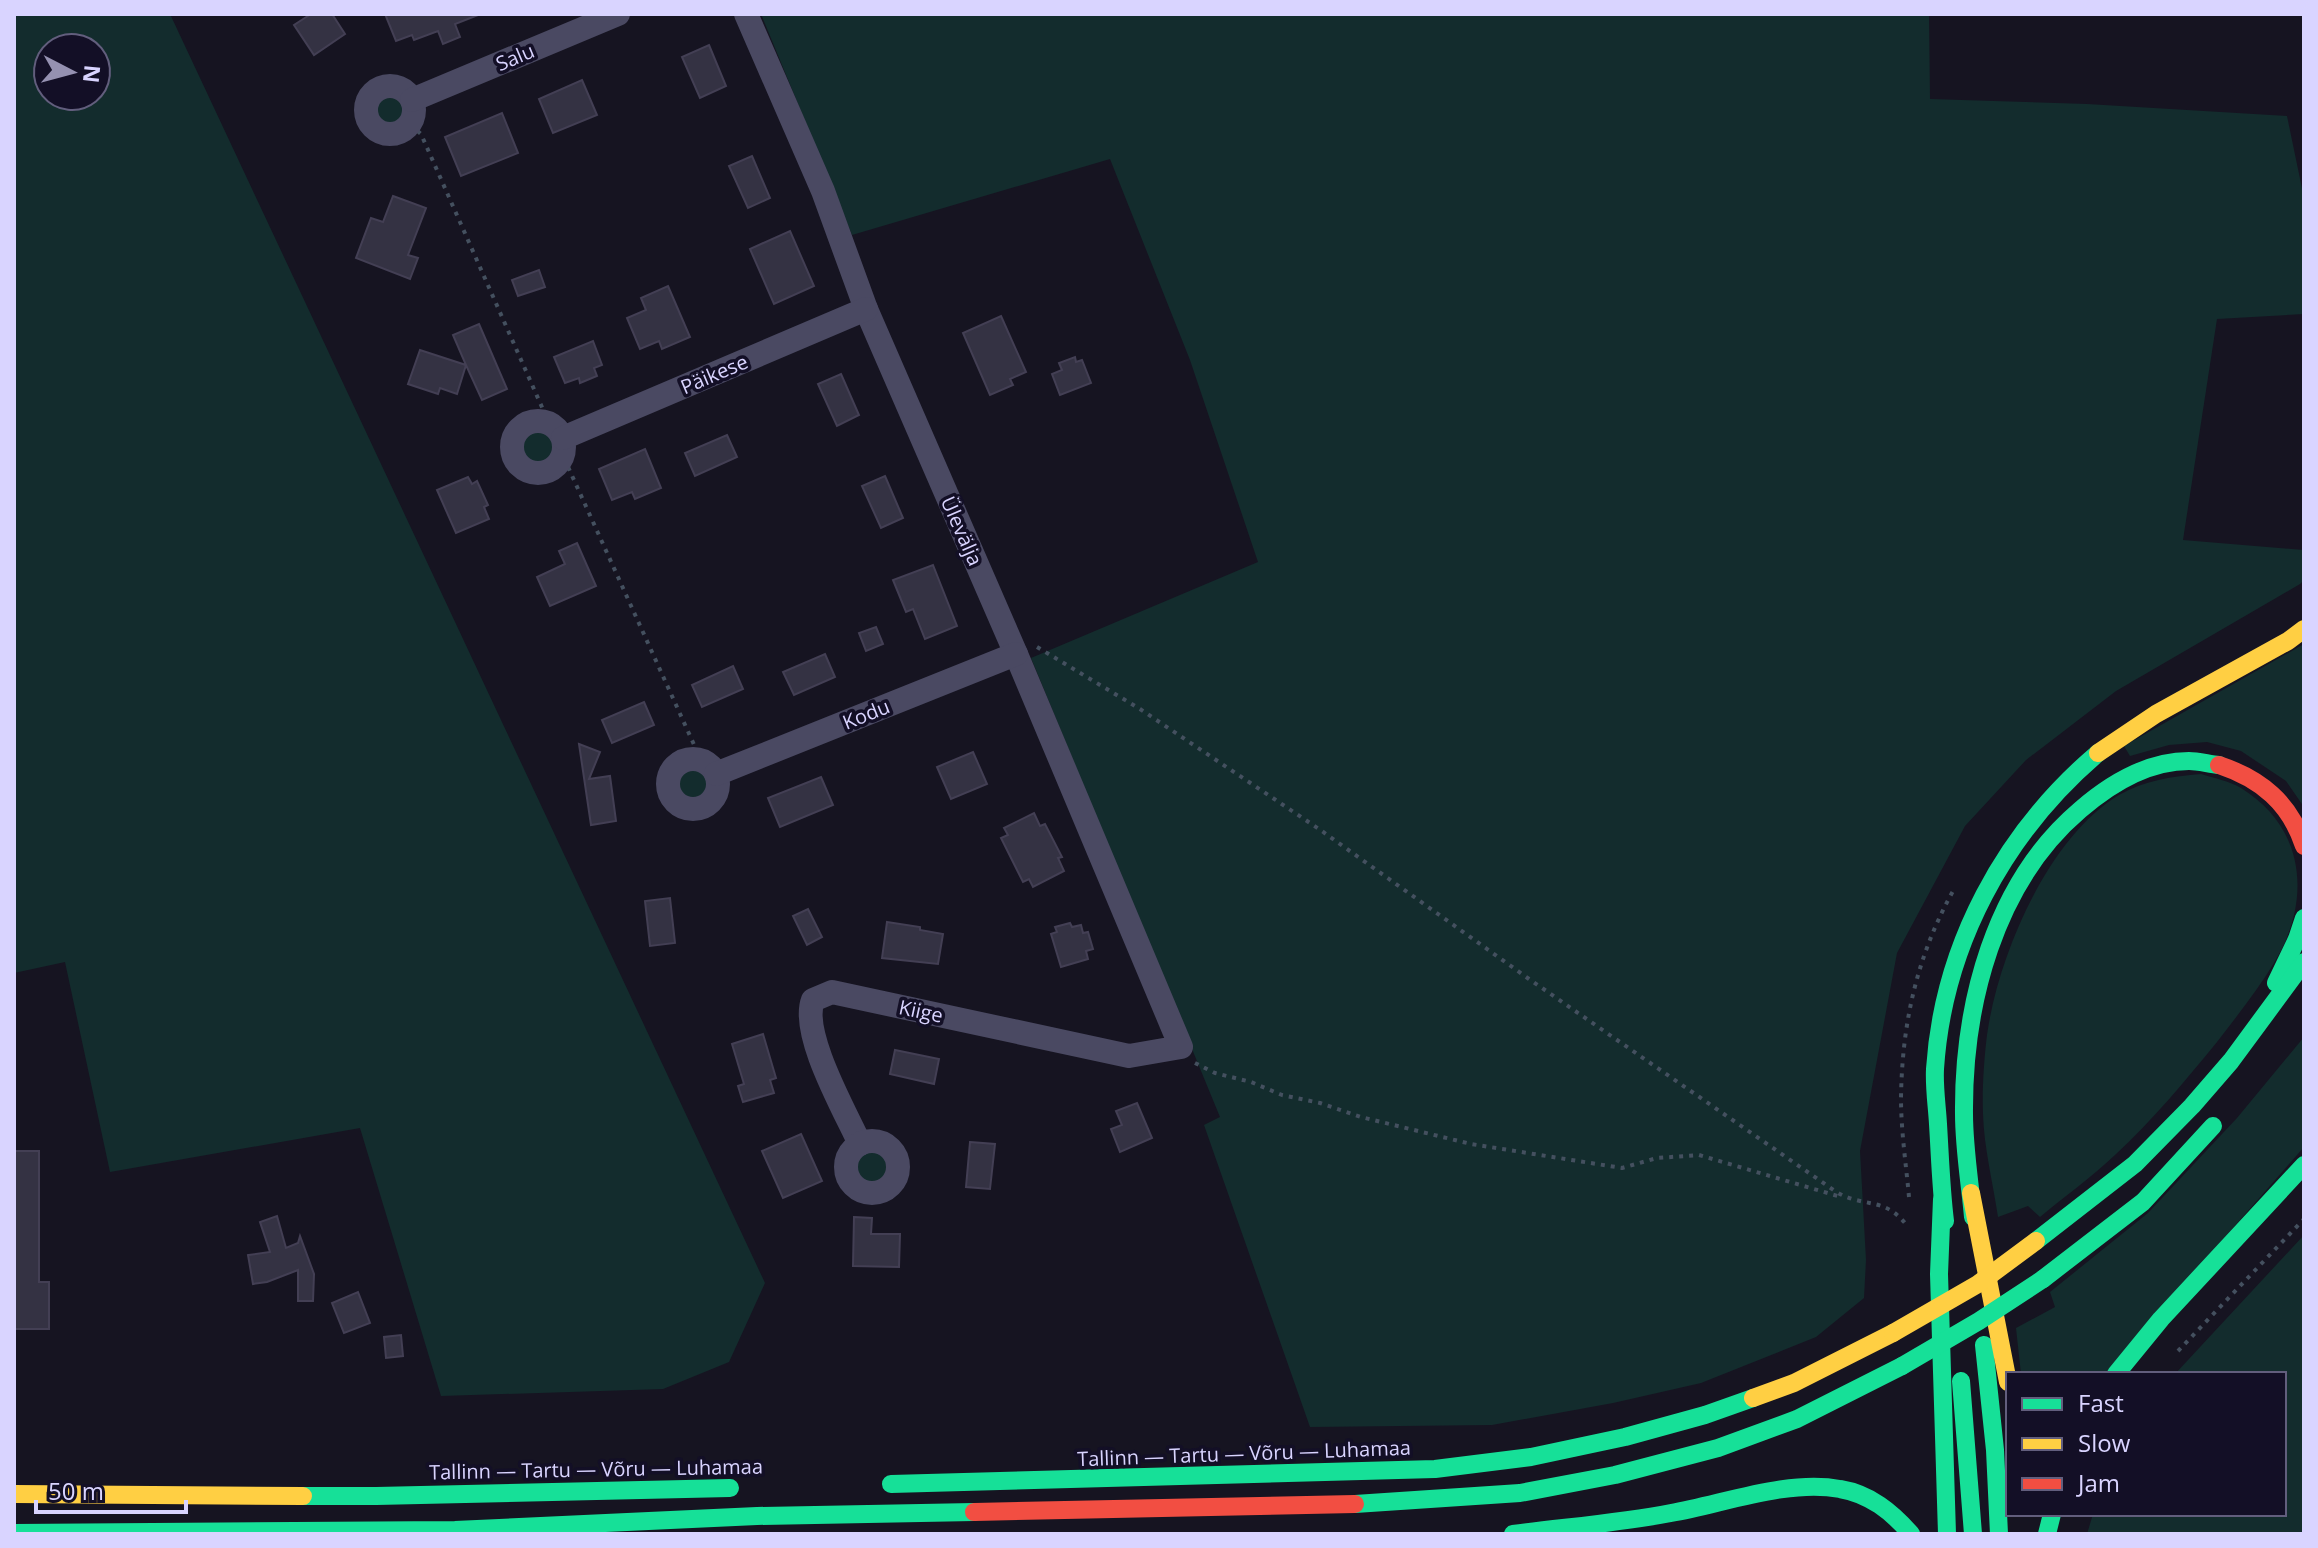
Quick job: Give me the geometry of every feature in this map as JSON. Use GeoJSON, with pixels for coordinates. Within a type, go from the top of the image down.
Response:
{"type":"FeatureCollection","features":[{"type":"Feature","properties":{"kind":"main road"},"geometry":{"type":"LineString","coordinates":[[1973,1534],[1966,1430],[1942,1199],[1934,1072],[1948,981],[1964,932],[1991,879],[2030,822],[2073,775],[2113,741],[2304,629]]}},
{"type":"Feature","properties":{"kind":"main road"},"geometry":{"type":"LineString","coordinates":[[1999,1534],[1995,1450],[1964,1104],[1968,1045],[1976,997],[1992,941],[2009,899],[2036,857],[2069,817],[2098,792],[2133,773],[2176,762],[2210,764],[2240,772],[2269,789],[2289,809],[2304,846]]}},
{"type":"Feature","properties":{"kind":"main road"},"geometry":{"type":"LineString","coordinates":[[2231,1061],[2283,972],[2304,918]]}},
{"type":"Feature","properties":{"kind":"main road","name":"Tallinn — Tartu — Võru — Luhamaa"},"geometry":{"type":"LineString","coordinates":[[872,1484],[1435,1469],[1531,1457],[1625,1437],[1705,1415],[1794,1383],[1893,1333],[1978,1284],[2135,1164],[2231,1061],[2304,962]]}},
{"type":"Feature","properties":{"kind":"main road"},"geometry":{"type":"LineString","coordinates":[[14,1533],[455,1530],[757,1516],[1346,1505],[1520,1493],[1615,1475],[1718,1448],[1797,1419],[1902,1366],[1979,1321],[2043,1279],[2143,1202],[2226,1111]]}},
{"type":"Feature","properties":{"kind":"main road"},"geometry":{"type":"LineString","coordinates":[[2117,1372],[2173,1303],[2271,1204],[2304,1165]]}},
{"type":"Feature","properties":{"kind":"main road"},"geometry":{"type":"LineString","coordinates":[[1971,1193],[2006,1372]]}},
{"type":"Feature","properties":{"kind":"main road"},"geometry":{"type":"LineString","coordinates":[[1942,1199],[1939,1274],[1947,1534]]}},
{"type":"Feature","properties":{"kind":"main road","name":"Tallinn — Tartu — Võru — Luhamaa"},"geometry":{"type":"LineString","coordinates":[[14,1494],[376,1496],[746,1487]]}},
{"type":"Feature","properties":{"kind":"main road"},"geometry":{"type":"LineString","coordinates":[[1513,1534],[1686,1511],[1801,1488],[1830,1487],[1879,1502],[1911,1534]]}},
{"type":"Feature","properties":{"kind":"main road"},"geometry":{"type":"LineString","coordinates":[[757,1516],[787,1530],[905,1531]]}},
{"type":"Feature","properties":{"kind":"street","name":"Salu"},"geometry":{"type":"LineString","coordinates":[[411,112],[618,14]]}},
{"type":"Feature","properties":{"kind":"street","name":"Ülevälja"},"geometry":{"type":"LineString","coordinates":[[746,14],[823,191],[866,309],[1181,1047]]}},
{"type":"Feature","properties":{"kind":"street","name":"Päikese"},"geometry":{"type":"LineString","coordinates":[[559,439],[866,309]]}},
{"type":"Feature","properties":{"kind":"street","name":"Kodu"},"geometry":{"type":"LineString","coordinates":[[709,767],[1014,650]]}},
{"type":"Feature","properties":{"kind":"street","name":"Kiige"},"geometry":{"type":"LineString","coordinates":[[860,1144],[815,1044],[810,1023],[809,1010],[813,1000],[832,992],[1129,1056],[1181,1047]]}},
{"type":"Feature","properties":{"kind":"path"},"geometry":{"type":"LineString","coordinates":[[411,112],[709,767]]}},
{"type":"Feature","properties":{"kind":"path"},"geometry":{"type":"LineString","coordinates":[[1014,650],[1040,647],[1153,718],[1361,858],[1593,1024],[1847,1198]]}},
{"type":"Feature","properties":{"kind":"path"},"geometry":{"type":"LineString","coordinates":[[1181,1047],[1191,1061],[1215,1073],[1251,1082],[1282,1095],[1471,1144],[1622,1168],[1657,1158],[1699,1155],[1824,1194],[1893,1209],[1914,1235]]}},
{"type":"Feature","properties":{"kind":"path"},"geometry":{"type":"LineString","coordinates":[[2174,1355],[2304,1219]]}},
{"type":"Feature","properties":{"kind":"green space"},"geometry":{"type":"Polygon","coordinates":[[[14,14],[170,14],[765,1283],[729,1362],[663,1389],[441,1396],[360,1128],[110,1172],[65,962],[14,973],[14,14]]]}},
{"type":"Feature","properties":{"kind":"green space"},"geometry":{"type":"Polygon","coordinates":[[[761,14],[1929,14],[1930,99],[2087,104],[2287,116],[2304,198],[2304,314],[2217,319],[2183,540],[2304,550],[2304,580],[2116,691],[2026,760],[1965,826],[1897,953],[1860,1151],[1866,1260],[1864,1298],[1816,1337],[1701,1383],[1492,1425],[1310,1427],[1204,1125],[1220,1117],[1031,658],[1258,562],[1190,360],[1110,159],[852,235],[761,14]]]}},
{"type":"Feature","properties":{"kind":"green space"},"geometry":{"type":"Polygon","coordinates":[[[390,93],[402,98],[407,110],[402,122],[390,127],[378,122],[373,110],[378,98],[390,93]]]}},
{"type":"Feature","properties":{"kind":"green space"},"geometry":{"type":"Polygon","coordinates":[[[537,431],[549,436],[554,448],[549,460],[537,465],[525,460],[520,448],[525,436],[537,431]]]}},
{"type":"Feature","properties":{"kind":"green space"},"geometry":{"type":"Polygon","coordinates":[[[2304,644],[2304,807],[2286,781],[2241,751],[2207,742],[2169,745],[2130,756],[2124,746],[2304,644]]]}},
{"type":"Feature","properties":{"kind":"green space"},"geometry":{"type":"Polygon","coordinates":[[[692,767],[704,772],[709,784],[704,796],[692,801],[680,796],[675,784],[680,772],[692,767]]]}},
{"type":"Feature","properties":{"kind":"green space"},"geometry":{"type":"Polygon","coordinates":[[[2201,774],[2241,788],[2263,804],[2290,845],[2296,867],[2297,891],[2294,915],[2286,939],[2261,984],[2217,1042],[2129,1142],[2040,1217],[2028,1206],[1998,1217],[1984,1127],[1986,1045],[2002,970],[2030,901],[2070,839],[2093,814],[2138,786],[2201,774]]]}},
{"type":"Feature","properties":{"kind":"green space"},"geometry":{"type":"Polygon","coordinates":[[[2304,1037],[2304,1147],[2107,1372],[2021,1372],[2016,1328],[2055,1307],[2050,1292],[2148,1213],[2237,1118],[2304,1037]]]}},
{"type":"Feature","properties":{"kind":"green space"},"geometry":{"type":"Polygon","coordinates":[[[872,1150],[884,1155],[889,1167],[884,1179],[872,1184],[860,1179],[855,1167],[860,1155],[872,1150]]]}},
{"type":"Feature","properties":{"kind":"green space"},"geometry":{"type":"Polygon","coordinates":[[[2304,1235],[2304,1534],[2087,1534],[2092,1516],[2286,1516],[2286,1372],[2177,1372],[2304,1235]]]}},
{"type":"Feature","properties":{"kind":"building"},"geometry":{"type":"Polygon","coordinates":[[[311,14],[332,14],[345,34],[314,55],[294,25],[311,14]]]}},
{"type":"Feature","properties":{"kind":"building"},"geometry":{"type":"Polygon","coordinates":[[[385,14],[478,15],[455,24],[460,37],[443,44],[438,31],[414,40],[412,35],[396,41],[385,14]]]}},
{"type":"Feature","properties":{"kind":"building"},"geometry":{"type":"Polygon","coordinates":[[[709,45],[726,86],[700,98],[682,57],[709,45]]]}},
{"type":"Feature","properties":{"kind":"building"},"geometry":{"type":"Polygon","coordinates":[[[582,80],[597,115],[553,133],[539,99],[582,80]]]}},
{"type":"Feature","properties":{"kind":"building"},"geometry":{"type":"Polygon","coordinates":[[[502,113],[518,153],[461,176],[445,137],[502,113]]]}},
{"type":"Feature","properties":{"kind":"building"},"geometry":{"type":"Polygon","coordinates":[[[752,156],[770,198],[748,208],[729,166],[752,156]]]}},
{"type":"Feature","properties":{"kind":"building"},"geometry":{"type":"Polygon","coordinates":[[[393,196],[426,208],[408,255],[418,258],[410,279],[356,258],[371,218],[383,222],[393,196]]]}},
{"type":"Feature","properties":{"kind":"building"},"geometry":{"type":"Polygon","coordinates":[[[790,231],[814,286],[774,304],[750,249],[790,231]]]}},
{"type":"Feature","properties":{"kind":"building"},"geometry":{"type":"Polygon","coordinates":[[[539,270],[545,287],[518,296],[512,280],[539,270]]]}},
{"type":"Feature","properties":{"kind":"building"},"geometry":{"type":"Polygon","coordinates":[[[668,286],[690,337],[662,349],[659,341],[640,349],[627,318],[646,310],[641,298],[668,286]]]}},
{"type":"Feature","properties":{"kind":"building"},"geometry":{"type":"Polygon","coordinates":[[[1001,316],[1026,372],[1010,379],[1013,385],[990,395],[963,333],[1001,316]]]}},
{"type":"Feature","properties":{"kind":"building"},"geometry":{"type":"Polygon","coordinates":[[[479,324],[507,389],[482,400],[453,335],[479,324]]]}},
{"type":"Feature","properties":{"kind":"building"},"geometry":{"type":"Polygon","coordinates":[[[593,341],[602,365],[594,368],[597,376],[580,383],[579,378],[565,383],[554,357],[593,341]]]}},
{"type":"Feature","properties":{"kind":"building"},"geometry":{"type":"Polygon","coordinates":[[[420,350],[466,365],[457,394],[440,388],[438,394],[408,384],[420,350]]]}},
{"type":"Feature","properties":{"kind":"building"},"geometry":{"type":"Polygon","coordinates":[[[1075,357],[1076,362],[1082,360],[1091,383],[1060,395],[1052,374],[1062,370],[1059,363],[1075,357]]]}},
{"type":"Feature","properties":{"kind":"building"},"geometry":{"type":"Polygon","coordinates":[[[841,374],[859,415],[837,426],[818,384],[841,374]]]}},
{"type":"Feature","properties":{"kind":"building"},"geometry":{"type":"Polygon","coordinates":[[[727,435],[737,457],[695,476],[685,453],[727,435]]]}},
{"type":"Feature","properties":{"kind":"building"},"geometry":{"type":"Polygon","coordinates":[[[645,449],[661,488],[635,499],[632,492],[612,500],[599,469],[645,449]]]}},
{"type":"Feature","properties":{"kind":"building"},"geometry":{"type":"Polygon","coordinates":[[[885,476],[903,518],[881,528],[862,486],[885,476]]]}},
{"type":"Feature","properties":{"kind":"building"},"geometry":{"type":"Polygon","coordinates":[[[468,477],[472,484],[477,481],[488,505],[484,507],[489,519],[456,533],[437,490],[468,477]]]}},
{"type":"Feature","properties":{"kind":"building"},"geometry":{"type":"Polygon","coordinates":[[[577,543],[596,586],[550,606],[537,577],[565,564],[559,551],[577,543]]]}},
{"type":"Feature","properties":{"kind":"building"},"geometry":{"type":"Polygon","coordinates":[[[933,565],[957,626],[925,639],[913,609],[906,612],[893,580],[933,565]]]}},
{"type":"Feature","properties":{"kind":"building"},"geometry":{"type":"Polygon","coordinates":[[[876,627],[883,644],[866,651],[859,633],[876,627]]]}},
{"type":"Feature","properties":{"kind":"building"},"geometry":{"type":"Polygon","coordinates":[[[825,654],[835,677],[794,695],[783,672],[825,654]]]}},
{"type":"Feature","properties":{"kind":"building"},"geometry":{"type":"Polygon","coordinates":[[[733,666],[743,689],[702,707],[692,685],[733,666]]]}},
{"type":"Feature","properties":{"kind":"building"},"geometry":{"type":"Polygon","coordinates":[[[644,702],[654,725],[612,743],[602,720],[644,702]]]}},
{"type":"Feature","properties":{"kind":"building"},"geometry":{"type":"Polygon","coordinates":[[[579,744],[600,752],[589,779],[610,776],[616,821],[591,825],[579,744]]]}},
{"type":"Feature","properties":{"kind":"building"},"geometry":{"type":"Polygon","coordinates":[[[973,752],[987,784],[951,799],[937,767],[973,752]]]}},
{"type":"Feature","properties":{"kind":"building"},"geometry":{"type":"Polygon","coordinates":[[[821,777],[833,805],[780,827],[768,798],[821,777]]]}},
{"type":"Feature","properties":{"kind":"building"},"geometry":{"type":"Polygon","coordinates":[[[1034,813],[1040,826],[1045,824],[1062,857],[1058,858],[1064,871],[1033,887],[1029,879],[1023,882],[1001,838],[1008,835],[1004,828],[1034,813]]]}},
{"type":"Feature","properties":{"kind":"building"},"geometry":{"type":"Polygon","coordinates":[[[670,898],[675,943],[650,946],[645,901],[670,898]]]}},
{"type":"Feature","properties":{"kind":"building"},"geometry":{"type":"Polygon","coordinates":[[[808,909],[822,937],[807,945],[793,916],[808,909]]]}},
{"type":"Feature","properties":{"kind":"building"},"geometry":{"type":"Polygon","coordinates":[[[887,922],[943,934],[938,964],[882,958],[887,922]]]}},
{"type":"Feature","properties":{"kind":"building"},"geometry":{"type":"Polygon","coordinates":[[[1070,923],[1072,927],[1081,925],[1083,933],[1088,932],[1093,949],[1086,951],[1088,959],[1061,967],[1051,934],[1057,932],[1055,927],[1070,923]]]}},
{"type":"Feature","properties":{"kind":"building"},"geometry":{"type":"Polygon","coordinates":[[[763,1034],[776,1078],[770,1080],[774,1093],[743,1102],[738,1086],[744,1084],[732,1044],[763,1034]]]}},
{"type":"Feature","properties":{"kind":"building"},"geometry":{"type":"Polygon","coordinates":[[[895,1050],[939,1059],[934,1084],[890,1074],[895,1050]]]}},
{"type":"Feature","properties":{"kind":"building"},"geometry":{"type":"Polygon","coordinates":[[[1137,1103],[1152,1138],[1120,1152],[1111,1129],[1122,1125],[1116,1111],[1137,1103]]]}},
{"type":"Feature","properties":{"kind":"building"},"geometry":{"type":"Polygon","coordinates":[[[801,1134],[822,1181],[783,1198],[762,1151],[801,1134]]]}},
{"type":"Feature","properties":{"kind":"building"},"geometry":{"type":"Polygon","coordinates":[[[970,1142],[995,1144],[990,1189],[966,1187],[970,1142]]]}},
{"type":"Feature","properties":{"kind":"building"},"geometry":{"type":"Polygon","coordinates":[[[14,1151],[39,1151],[39,1282],[49,1282],[49,1329],[14,1329],[14,1151]]]}},
{"type":"Feature","properties":{"kind":"building"},"geometry":{"type":"Polygon","coordinates":[[[277,1216],[286,1248],[298,1243],[300,1236],[314,1274],[313,1301],[298,1301],[298,1270],[253,1284],[248,1255],[270,1252],[260,1222],[277,1216]]]}},
{"type":"Feature","properties":{"kind":"building"},"geometry":{"type":"Polygon","coordinates":[[[854,1217],[872,1218],[871,1234],[900,1234],[899,1267],[853,1266],[854,1217]]]}},
{"type":"Feature","properties":{"kind":"building"},"geometry":{"type":"Polygon","coordinates":[[[358,1292],[370,1323],[344,1333],[332,1303],[358,1292]]]}},
{"type":"Feature","properties":{"kind":"building"},"geometry":{"type":"Polygon","coordinates":[[[401,1335],[403,1356],[386,1358],[384,1337],[401,1335]]]}},
{"type":"Feature","properties":{"kind":"traffic: fast"},"geometry":{"type":"LineString","coordinates":[[1945,1221],[1935,1076],[1940,1023],[1965,936],[2007,856],[2064,785],[2098,753]]}},
{"type":"Feature","properties":{"kind":"traffic: fast"},"geometry":{"type":"LineString","coordinates":[[1973,1217],[1964,1127],[1970,1031],[1989,948],[2025,873],[2050,840],[2080,810],[2130,776],[2173,762],[2219,765]]}},
{"type":"Feature","properties":{"kind":"traffic: fast"},"geometry":{"type":"LineString","coordinates":[[2276,983],[2304,918]]}},
{"type":"Feature","properties":{"kind":"traffic: fast"},"geometry":{"type":"LineString","coordinates":[[2036,1241],[2135,1164],[2192,1106],[2231,1061],[2304,962]]}},
{"type":"Feature","properties":{"kind":"traffic: fast"},"geometry":{"type":"LineString","coordinates":[[2043,1279],[2143,1202],[2213,1126]]}},
{"type":"Feature","properties":{"kind":"traffic: fast"},"geometry":{"type":"LineString","coordinates":[[2118,1372],[2161,1319],[2304,1165]]}},
{"type":"Feature","properties":{"kind":"traffic: fast"},"geometry":{"type":"LineString","coordinates":[[1942,1199],[1939,1274],[1947,1534]]}},
{"type":"Feature","properties":{"kind":"traffic: fast"},"geometry":{"type":"LineString","coordinates":[[1902,1366],[2043,1279]]}},
{"type":"Feature","properties":{"kind":"traffic: fast"},"geometry":{"type":"LineString","coordinates":[[1984,1345],[1995,1450],[1999,1534]]}},
{"type":"Feature","properties":{"kind":"traffic: fast"},"geometry":{"type":"LineString","coordinates":[[1355,1504],[1520,1493],[1615,1475],[1718,1448],[1797,1419],[1902,1366]]}},
{"type":"Feature","properties":{"kind":"traffic: fast"},"geometry":{"type":"LineString","coordinates":[[1961,1381],[1973,1534]]}},
{"type":"Feature","properties":{"kind":"traffic: fast"},"geometry":{"type":"LineString","coordinates":[[891,1484],[1435,1469],[1531,1457],[1625,1437],[1753,1398]]}},
{"type":"Feature","properties":{"kind":"traffic: fast"},"geometry":{"type":"LineString","coordinates":[[1513,1534],[1632,1520],[1799,1487],[1851,1491],[1888,1511],[1911,1534]]}},
{"type":"Feature","properties":{"kind":"traffic: fast"},"geometry":{"type":"LineString","coordinates":[[303,1496],[730,1488]]}},
{"type":"Feature","properties":{"kind":"traffic: fast"},"geometry":{"type":"LineString","coordinates":[[14,1533],[455,1530],[757,1516],[974,1512]]}},
{"type":"Feature","properties":{"kind":"traffic: fast"},"geometry":{"type":"LineString","coordinates":[[2047,1534],[2052,1516]]}},
{"type":"Feature","properties":{"kind":"traffic: slow"},"geometry":{"type":"LineString","coordinates":[[2098,753],[2156,714],[2288,641],[2304,629]]}},
{"type":"Feature","properties":{"kind":"traffic: slow"},"geometry":{"type":"LineString","coordinates":[[1971,1193],[2006,1372]]}},
{"type":"Feature","properties":{"kind":"traffic: slow"},"geometry":{"type":"LineString","coordinates":[[1893,1333],[1978,1284],[2036,1241]]}},
{"type":"Feature","properties":{"kind":"traffic: slow"},"geometry":{"type":"LineString","coordinates":[[1753,1398],[1794,1383],[1893,1333]]}},
{"type":"Feature","properties":{"kind":"traffic: slow"},"geometry":{"type":"LineString","coordinates":[[14,1494],[303,1496]]}},
{"type":"Feature","properties":{"kind":"traffic: jam"},"geometry":{"type":"LineString","coordinates":[[2219,765],[2261,785],[2272,795],[2291,817],[2304,846]]}},
{"type":"Feature","properties":{"kind":"traffic: jam"},"geometry":{"type":"LineString","coordinates":[[974,1512],[1355,1504]]}}]}
